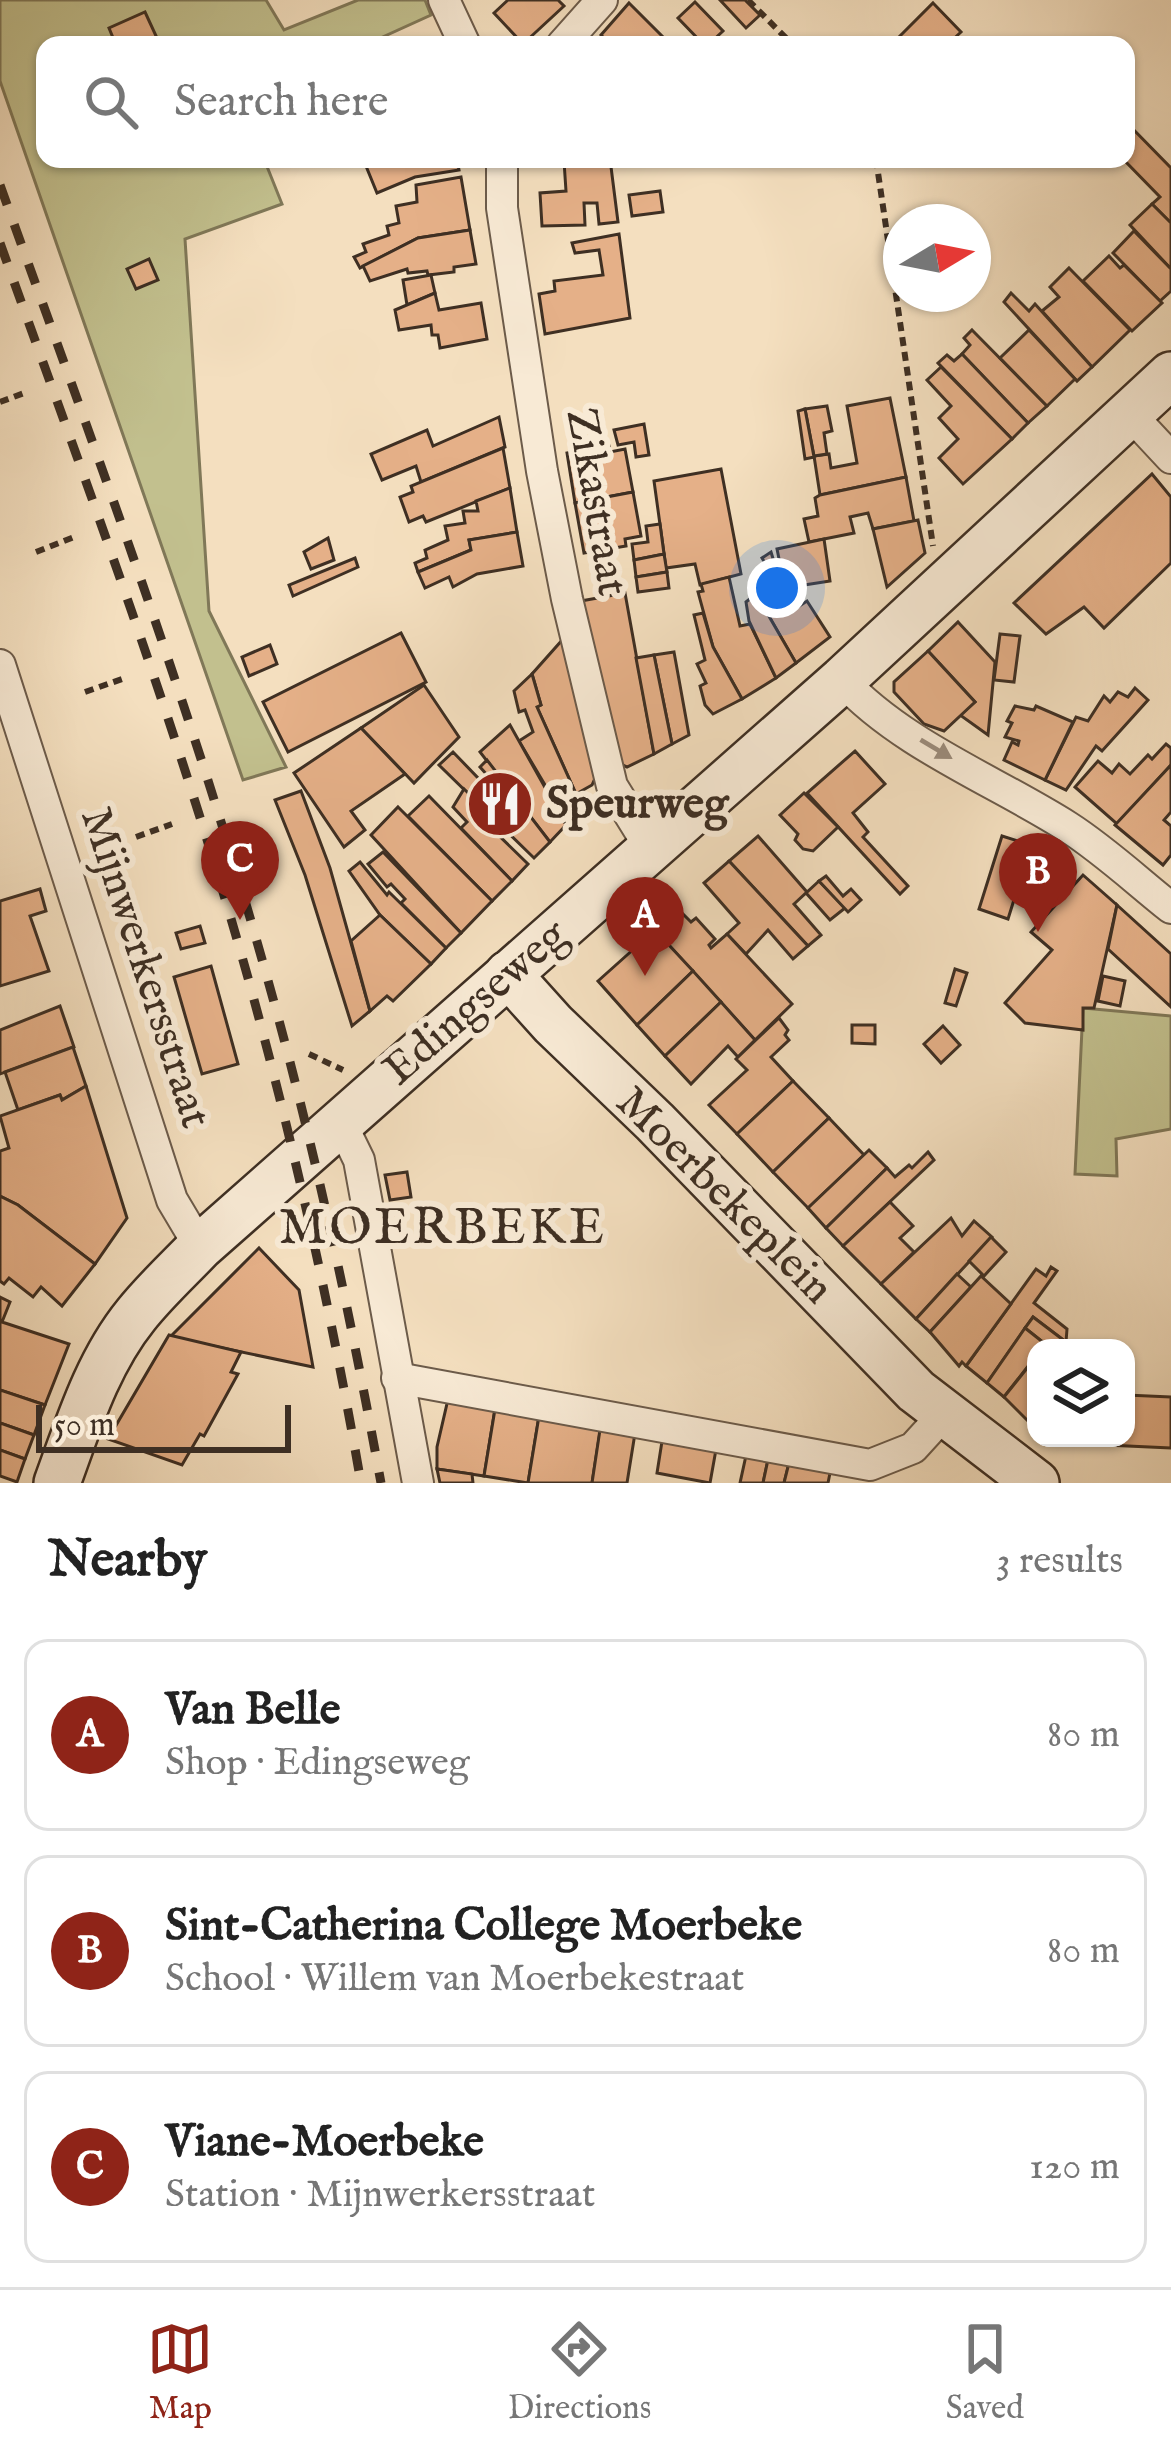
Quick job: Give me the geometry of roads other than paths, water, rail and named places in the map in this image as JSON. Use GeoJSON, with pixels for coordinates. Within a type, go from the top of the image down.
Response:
{"type":"FeatureCollection","features":[{"type":"Feature","properties":{"kind":"main road","name":"Edingseweg"},"geometry":{"type":"LineString","coordinates":[[57,1483],[94,1385],[119,1339],[136,1314],[200,1246],[842,680],[1171,376]]}},
{"type":"Feature","properties":{"kind":"main road","name":"Moerbekeplein"},"geometry":{"type":"LineString","coordinates":[[508,974],[916,1390],[1036,1483]]}},
{"type":"Feature","properties":{"kind":"street"},"geometry":{"type":"LineString","coordinates":[[444,0],[461,36]]}},
{"type":"Feature","properties":{"kind":"street"},"geometry":{"type":"LineString","coordinates":[[570,36],[602,0]]}},
{"type":"Feature","properties":{"kind":"street","name":"Zikastraat"},"geometry":{"type":"LineString","coordinates":[[502,168],[502,208],[542,471],[567,599],[612,786],[651,849]]}},
{"type":"Feature","properties":{"kind":"street"},"geometry":{"type":"LineString","coordinates":[[1130,414],[1171,458]]}},
{"type":"Feature","properties":{"kind":"street","name":"Mijnwerkersstraat"},"geometry":{"type":"LineString","coordinates":[[0,665],[8,709],[172,1200],[200,1246]]}},
{"type":"Feature","properties":{"kind":"street"},"geometry":{"type":"LineString","coordinates":[[842,680],[924,742],[1072,830],[1171,908]]}},
{"type":"Feature","properties":{"kind":"street"},"geometry":{"type":"LineString","coordinates":[[341,1123],[359,1160],[418,1483]]}},
{"type":"Feature","properties":{"kind":"street"},"geometry":{"type":"LineString","coordinates":[[397,1378],[870,1465],[913,1448],[944,1414]]}},
{"type":"Feature","properties":{"kind":"railway"},"geometry":{"type":"LineString","coordinates":[[0,185],[141,579],[238,877],[316,1166],[381,1483]]}},
{"type":"Feature","properties":{"kind":"railway"},"geometry":{"type":"LineString","coordinates":[[0,243],[132,612],[223,891],[297,1170],[361,1483]]}},
{"type":"Feature","properties":{"kind":"place","name":"Speurweg"},"geometry":{"type":"Point","coordinates":[500,804]}},
{"type":"Feature","properties":{"kind":"place","name":"Viane-Moerbeke"},"geometry":{"type":"Point","coordinates":[240,920]}},
{"type":"Feature","properties":{"kind":"place","name":"Sint-Catherina College Moerbeke"},"geometry":{"type":"Point","coordinates":[1038,932]}},
{"type":"Feature","properties":{"kind":"place","name":"Van Belle"},"geometry":{"type":"Point","coordinates":[645,976]}},
{"type":"Feature","properties":{"kind":"district","name":"MOERBEKE"},"geometry":{"type":"Point","coordinates":[443,1229]}}]}
